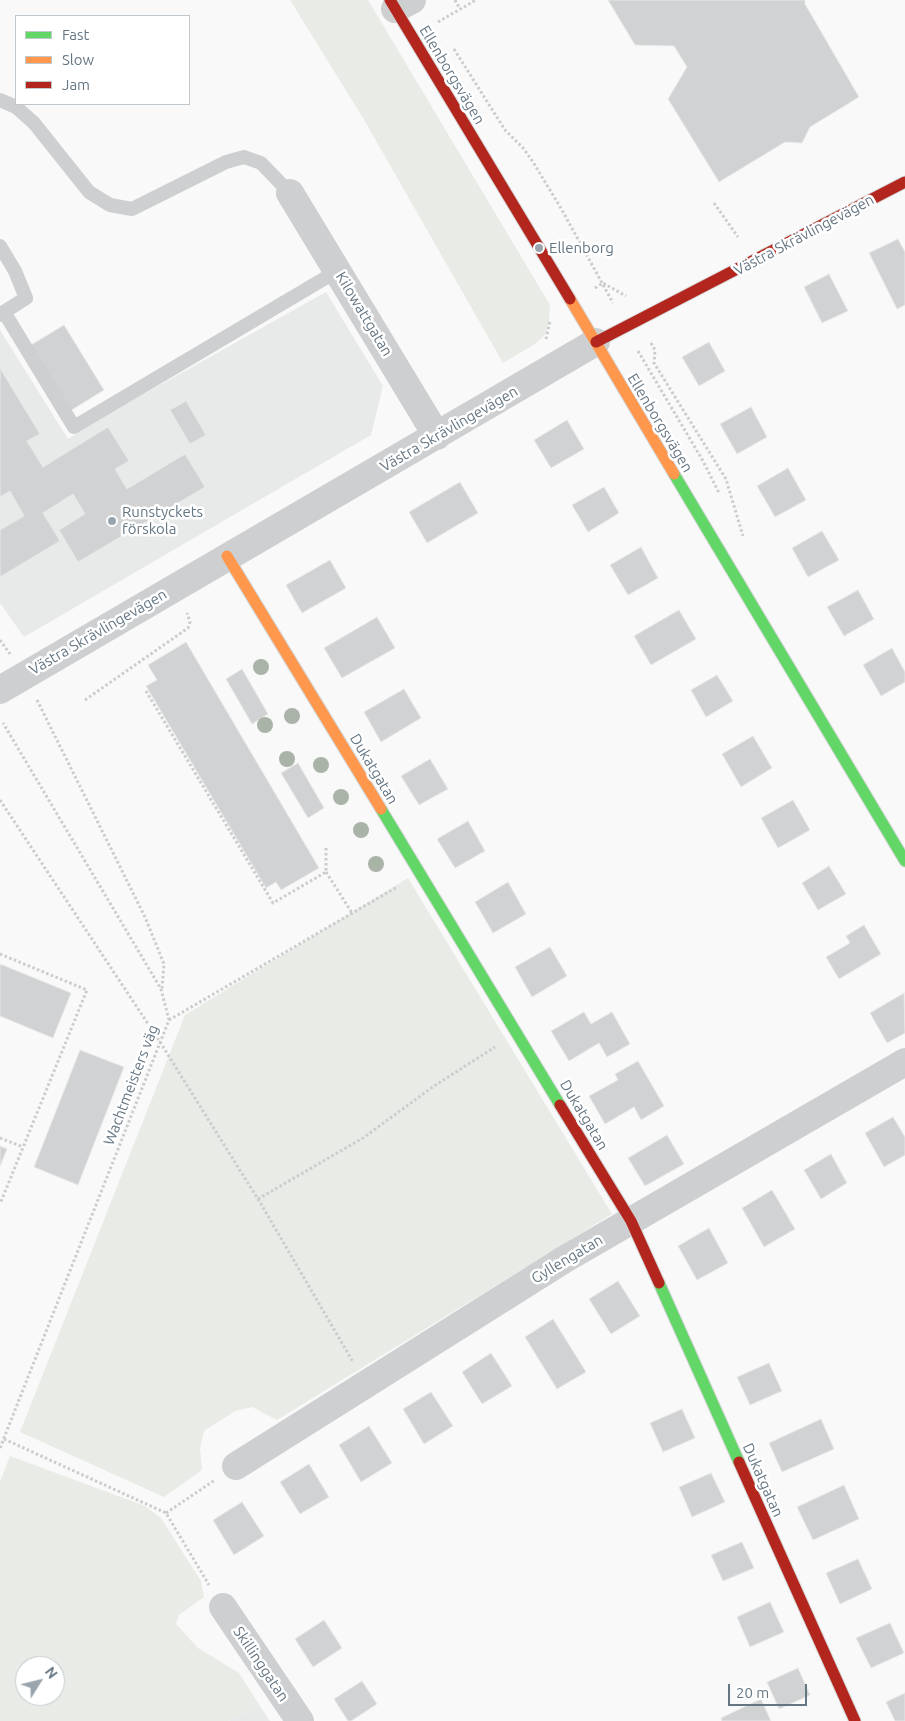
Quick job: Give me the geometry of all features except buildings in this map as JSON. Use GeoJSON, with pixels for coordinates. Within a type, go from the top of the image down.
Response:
{"type":"FeatureCollection","features":[{"type":"Feature","properties":{"kind":"street","name":"Ellenborgsvägen"},"geometry":{"type":"LineString","coordinates":[[408,6],[596,342],[735,579],[905,861]]}},
{"type":"Feature","properties":{"kind":"street","name":"Västra Skrävlingevägen"},"geometry":{"type":"LineString","coordinates":[[0,690],[596,342],[905,182]]}},
{"type":"Feature","properties":{"kind":"street","name":"Kilowattgatan"},"geometry":{"type":"LineString","coordinates":[[290,193],[437,436]]}},
{"type":"Feature","properties":{"kind":"street","name":"Dukatgatan"},"geometry":{"type":"LineString","coordinates":[[227,556],[631,1221],[855,1721]]}},
{"type":"Feature","properties":{"kind":"street","name":"Gyllengatan"},"geometry":{"type":"LineString","coordinates":[[236,1466],[557,1264],[905,1062]]}},
{"type":"Feature","properties":{"kind":"street","name":"Skillinggatan"},"geometry":{"type":"LineString","coordinates":[[223,1607],[300,1721]]}},
{"type":"Feature","properties":{"kind":"lane"},"geometry":{"type":"LineString","coordinates":[[0,100],[16,107],[34,123],[89,192],[110,205],[132,209],[226,162],[244,157],[261,163],[290,193]]}},
{"type":"Feature","properties":{"kind":"lane"},"geometry":{"type":"LineString","coordinates":[[0,246],[15,271],[26,298],[2,313],[74,427],[327,277],[332,260]]}},
{"type":"Feature","properties":{"kind":"path"},"geometry":{"type":"LineString","coordinates":[[455,0],[460,9]]}},
{"type":"Feature","properties":{"kind":"path"},"geometry":{"type":"LineString","coordinates":[[408,6],[438,22],[476,0]]}},
{"type":"Feature","properties":{"kind":"path"},"geometry":{"type":"LineString","coordinates":[[452,47],[506,130],[534,162],[603,283],[624,327],[703,461],[720,495]]}},
{"type":"Feature","properties":{"kind":"path"},"geometry":{"type":"LineString","coordinates":[[714,203],[734,231],[751,262]]}},
{"type":"Feature","properties":{"kind":"path"},"geometry":{"type":"LineString","coordinates":[[85,700],[188,628],[190,622],[187,612]]}},
{"type":"Feature","properties":{"kind":"path"},"geometry":{"type":"LineString","coordinates":[[0,640],[12,657]]}},
{"type":"Feature","properties":{"kind":"path"},"geometry":{"type":"LineString","coordinates":[[146,691],[273,903],[326,872]]}},
{"type":"Feature","properties":{"kind":"path"},"geometry":{"type":"LineString","coordinates":[[35,695],[145,917],[164,964],[162,989]]}},
{"type":"Feature","properties":{"kind":"path","name":"Wachtmeisters väg"},"geometry":{"type":"LineString","coordinates":[[0,1448],[169,1020],[162,989],[4,723]]}},
{"type":"Feature","properties":{"kind":"path"},"geometry":{"type":"LineString","coordinates":[[0,800],[160,1042],[258,1199],[367,1384]]}},
{"type":"Feature","properties":{"kind":"path"},"geometry":{"type":"LineString","coordinates":[[326,846],[326,872],[352,913]]}},
{"type":"Feature","properties":{"kind":"path"},"geometry":{"type":"LineString","coordinates":[[169,1020],[420,874]]}},
{"type":"Feature","properties":{"kind":"path"},"geometry":{"type":"LineString","coordinates":[[0,954],[87,990],[0,1204]]}},
{"type":"Feature","properties":{"kind":"path"},"geometry":{"type":"LineString","coordinates":[[258,1199],[363,1138],[434,1086],[517,1033]]}},
{"type":"Feature","properties":{"kind":"path"},"geometry":{"type":"LineString","coordinates":[[0,1138],[23,1147]]}},
{"type":"Feature","properties":{"kind":"path"},"geometry":{"type":"LineString","coordinates":[[4,1439],[166,1513],[223,1607]]}},
{"type":"Feature","properties":{"kind":"path"},"geometry":{"type":"LineString","coordinates":[[166,1513],[236,1466]]}},
{"type":"Feature","properties":{"kind":"shaded area"},"geometry":{"type":"Polygon","coordinates":[[[290,0],[368,0],[550,305],[549,322],[545,335],[535,344],[503,363],[363,118],[290,0]]]}},
{"type":"Feature","properties":{"kind":"shaded area","name":"Runstyckets förskola"},"geometry":{"type":"Polygon","coordinates":[[[326,292],[383,386],[371,435],[24,637],[0,603],[0,330],[68,439],[142,395],[326,292]]]}},
{"type":"Feature","properties":{"kind":"shaded area"},"geometry":{"type":"Polygon","coordinates":[[[408,878],[612,1214],[277,1420],[252,1407],[235,1411],[204,1431],[200,1449],[202,1470],[164,1497],[20,1432],[185,1015],[408,878]]]}},
{"type":"Feature","properties":{"kind":"shaded area"},"geometry":{"type":"Polygon","coordinates":[[[10,1456],[145,1506],[161,1518],[201,1581],[204,1597],[179,1615],[176,1624],[198,1648],[239,1673],[260,1706],[228,1721],[0,1721],[0,1482],[10,1456]]]}},
{"type":"Feature","properties":{"kind":"shaded area"},"geometry":{"type":"Polygon","coordinates":[[[260,1706],[270,1721],[228,1721],[260,1706]]]}},
{"type":"Feature","properties":{"kind":"traffic: fast"},"geometry":{"type":"LineString","coordinates":[[674,474],[905,861]]}},
{"type":"Feature","properties":{"kind":"traffic: fast"},"geometry":{"type":"LineString","coordinates":[[381,809],[560,1105]]}},
{"type":"Feature","properties":{"kind":"traffic: fast"},"geometry":{"type":"LineString","coordinates":[[659,1283],[739,1462]]}},
{"type":"Feature","properties":{"kind":"traffic: slow"},"geometry":{"type":"LineString","coordinates":[[570,299],[674,474]]}},
{"type":"Feature","properties":{"kind":"traffic: slow"},"geometry":{"type":"LineString","coordinates":[[227,556],[381,809]]}},
{"type":"Feature","properties":{"kind":"traffic: jam"},"geometry":{"type":"LineString","coordinates":[[390,0],[570,299]]}},
{"type":"Feature","properties":{"kind":"traffic: jam"},"geometry":{"type":"LineString","coordinates":[[596,342],[905,182]]}},
{"type":"Feature","properties":{"kind":"traffic: jam"},"geometry":{"type":"LineString","coordinates":[[560,1105],[631,1221],[659,1283]]}},
{"type":"Feature","properties":{"kind":"traffic: jam"},"geometry":{"type":"LineString","coordinates":[[739,1462],[855,1721]]}},
{"type":"Feature","properties":{"kind":"place","name":"Ellenborg"},"geometry":{"type":"Point","coordinates":[539,248]}},
{"type":"Feature","properties":{"kind":"place","name":"Runstyckets förskola"},"geometry":{"type":"Point","coordinates":[112,521]}}]}
